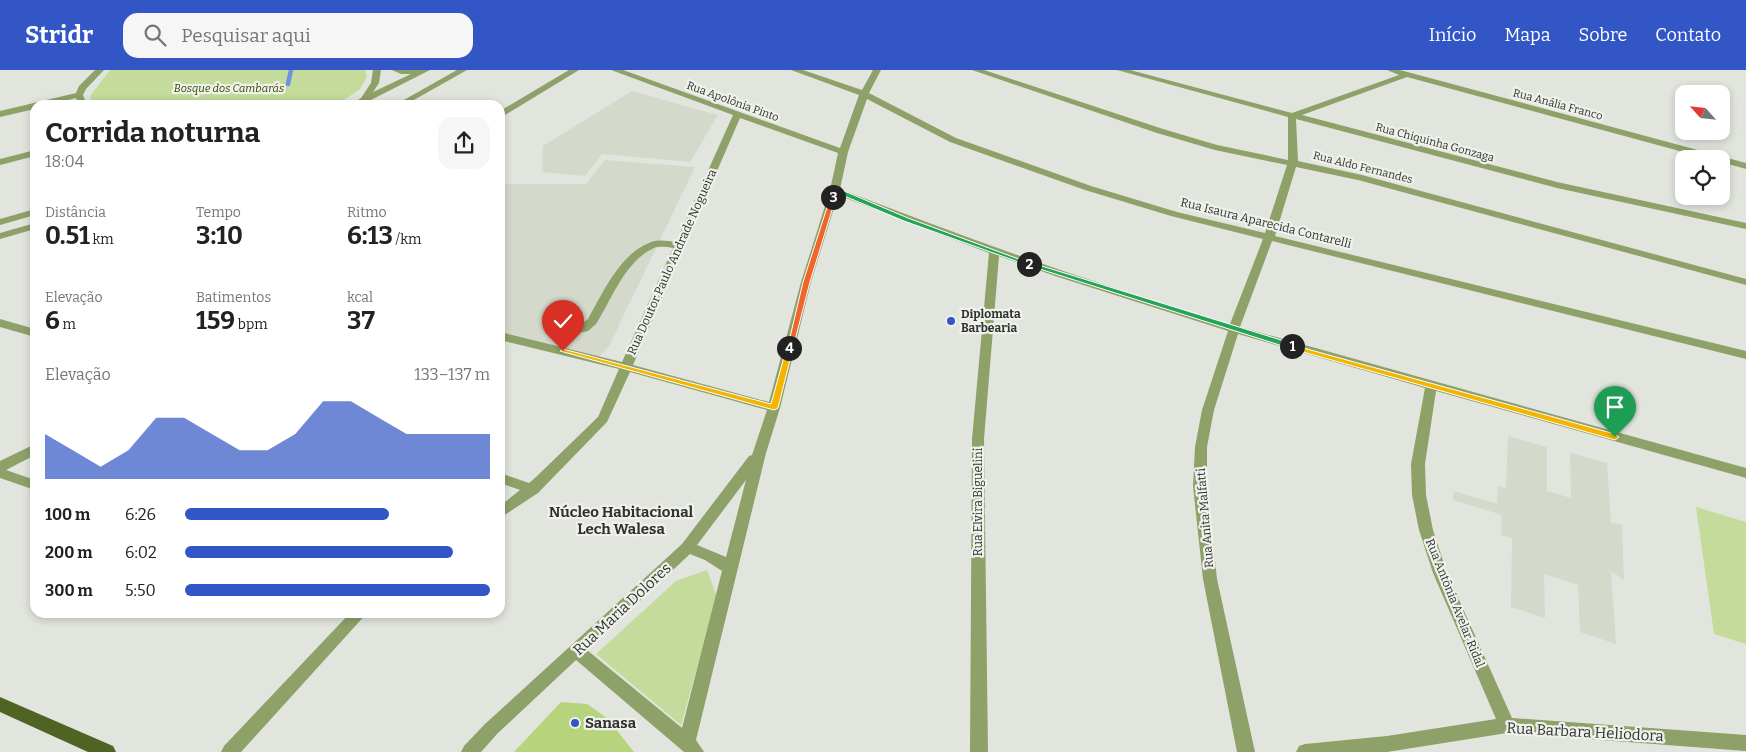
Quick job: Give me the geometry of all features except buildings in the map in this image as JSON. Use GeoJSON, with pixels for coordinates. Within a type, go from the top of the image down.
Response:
{"type":"FeatureCollection","features":[{"type":"Feature","properties":{"kind":"main road"},"geometry":{"type":"LineString","coordinates":[[0,704],[107,752]]}},
{"type":"Feature","properties":{"kind":"street"},"geometry":{"type":"LineString","coordinates":[[81,100],[79,95],[82,88],[100,70]]}},
{"type":"Feature","properties":{"kind":"street"},"geometry":{"type":"LineString","coordinates":[[364,100],[375,83],[377,70]]}},
{"type":"Feature","properties":{"kind":"street"},"geometry":{"type":"LineString","coordinates":[[396,70],[409,73],[425,70]]}},
{"type":"Feature","properties":{"kind":"street"},"geometry":{"type":"LineString","coordinates":[[364,100],[425,70]]}},
{"type":"Feature","properties":{"kind":"street"},"geometry":{"type":"LineString","coordinates":[[415,100],[463,70]]}},
{"type":"Feature","properties":{"kind":"street"},"geometry":{"type":"LineString","coordinates":[[505,112],[575,70]]}},
{"type":"Feature","properties":{"kind":"street","name":"Rua Apolônia Pinto"},"geometry":{"type":"LineString","coordinates":[[615,70],[843,152]]}},
{"type":"Feature","properties":{"kind":"street","name":"Rua Isaura Aparecida Contarelli"},"geometry":{"type":"LineString","coordinates":[[795,70],[864,94],[953,140],[1088,188],[1174,214],[1746,355]]}},
{"type":"Feature","properties":{"kind":"street"},"geometry":{"type":"LineString","coordinates":[[576,651],[691,747],[730,569],[759,452],[774,408],[806,282],[835,190],[843,152],[864,94],[877,70]]}},
{"type":"Feature","properties":{"kind":"street","name":"Rua Aldo Fernandes"},"geometry":{"type":"LineString","coordinates":[[976,70],[1160,131],[1215,147],[1293,162],[1446,200],[1746,282]]}},
{"type":"Feature","properties":{"kind":"street","name":"Rua Chiquinha Gonzaga"},"geometry":{"type":"LineString","coordinates":[[1121,70],[1557,184],[1746,226]]}},
{"type":"Feature","properties":{"kind":"street"},"geometry":{"type":"LineString","coordinates":[[1135,74],[1146,70]]}},
{"type":"Feature","properties":{"kind":"street","name":"Rua Anália Franco"},"geometry":{"type":"LineString","coordinates":[[1391,70],[1687,150]]}},
{"type":"Feature","properties":{"kind":"street"},"geometry":{"type":"LineString","coordinates":[[1292,116],[1405,75]]}},
{"type":"Feature","properties":{"kind":"street"},"geometry":{"type":"LineString","coordinates":[[59,100],[79,95]]}},
{"type":"Feature","properties":{"kind":"street"},"geometry":{"type":"LineString","coordinates":[[0,114],[30,107]]}},
{"type":"Feature","properties":{"kind":"street","name":"Rua Doutor Paulo Andrade Nogueira"},"geometry":{"type":"LineString","coordinates":[[505,509],[533,489],[603,419],[737,114]]}},
{"type":"Feature","properties":{"kind":"street","name":"Rua Anita Malfatti"},"geometry":{"type":"LineString","coordinates":[[1246,752],[1210,579],[1200,486],[1201,447],[1208,410],[1234,329],[1269,237],[1293,162],[1292,116]]}},
{"type":"Feature","properties":{"kind":"street"},"geometry":{"type":"LineString","coordinates":[[0,162],[30,154]]}},
{"type":"Feature","properties":{"kind":"street","name":"Rua Anália Franco"},"geometry":{"type":"LineString","coordinates":[[1730,162],[1746,166]]}},
{"type":"Feature","properties":{"kind":"street"},"geometry":{"type":"LineString","coordinates":[[835,190],[906,220],[994,253],[1234,329],[1431,387],[1746,473]]}},
{"type":"Feature","properties":{"kind":"street"},"geometry":{"type":"LineString","coordinates":[[0,222],[30,213]]}},
{"type":"Feature","properties":{"kind":"street"},"geometry":{"type":"LineString","coordinates":[[0,236],[30,228]]}},
{"type":"Feature","properties":{"kind":"street"},"geometry":{"type":"LineString","coordinates":[[570,331],[584,328],[592,321],[625,267],[637,254],[652,245],[679,245]]}},
{"type":"Feature","properties":{"kind":"street","name":"Rua Elvira Biguelini"},"geometry":{"type":"LineString","coordinates":[[979,752],[978,439],[994,253]]}},
{"type":"Feature","properties":{"kind":"street"},"geometry":{"type":"LineString","coordinates":[[0,323],[30,331]]}},
{"type":"Feature","properties":{"kind":"street"},"geometry":{"type":"LineString","coordinates":[[505,337],[627,367],[774,408]]}},
{"type":"Feature","properties":{"kind":"street","name":"Rua Antônia Avelar Ridal"},"geometry":{"type":"LineString","coordinates":[[1431,387],[1418,464],[1419,495],[1426,530],[1440,573],[1507,725]]}},
{"type":"Feature","properties":{"kind":"street"},"geometry":{"type":"LineString","coordinates":[[0,467],[30,452]]}},
{"type":"Feature","properties":{"kind":"street","name":"Rua Maria Dolores"},"geometry":{"type":"LineString","coordinates":[[470,752],[491,729],[687,548],[759,452]]}},
{"type":"Feature","properties":{"kind":"street"},"geometry":{"type":"LineString","coordinates":[[0,473],[30,483]]}},
{"type":"Feature","properties":{"kind":"street"},"geometry":{"type":"LineString","coordinates":[[505,480],[533,489]]}},
{"type":"Feature","properties":{"kind":"street"},"geometry":{"type":"LineString","coordinates":[[687,548],[720,560],[730,569]]}},
{"type":"Feature","properties":{"kind":"street"},"geometry":{"type":"LineString","coordinates":[[230,752],[355,618]]}},
{"type":"Feature","properties":{"kind":"street","name":"Rua Barbara Heliodora"},"geometry":{"type":"LineString","coordinates":[[1306,752],[1387,744],[1507,725],[1714,739],[1746,743]]}},
{"type":"Feature","properties":{"kind":"shaded area"},"geometry":{"type":"Polygon","coordinates":[[[632,91],[718,115],[690,162],[602,154],[585,176],[542,172],[543,146],[632,91]]]}},
{"type":"Feature","properties":{"kind":"shaded area"},"geometry":{"type":"Polygon","coordinates":[[[605,160],[695,167],[609,346],[600,356],[582,360],[505,338],[505,184],[586,184],[605,160]]]}},
{"type":"Feature","properties":{"kind":"shaded area"},"geometry":{"type":"Polygon","coordinates":[[[1508,436],[1547,447],[1547,491],[1571,498],[1570,453],[1607,463],[1611,523],[1622,524],[1624,580],[1611,571],[1616,644],[1580,632],[1578,585],[1544,574],[1545,618],[1511,607],[1512,538],[1501,535],[1502,515],[1453,500],[1454,491],[1497,504],[1498,486],[1506,488],[1508,436]]]}},
{"type":"Feature","properties":{"kind":"green space","name":"Bosque dos Cambarás"},"geometry":{"type":"Polygon","coordinates":[[[110,70],[365,70],[367,77],[360,89],[344,100],[91,100],[90,96],[110,70]]]}},
{"type":"Feature","properties":{"kind":"green space"},"geometry":{"type":"Polygon","coordinates":[[[1696,507],[1746,522],[1746,644],[1714,634],[1696,507]]]}},
{"type":"Feature","properties":{"kind":"green space"},"geometry":{"type":"Polygon","coordinates":[[[707,570],[717,597],[681,725],[596,654],[676,581],[707,570]]]}},
{"type":"Feature","properties":{"kind":"waterway"},"geometry":{"type":"LineString","coordinates":[[288,84],[291,70]]}},
{"type":"Feature","properties":{"kind":"place","name":"Diplomata Barbearia"},"geometry":{"type":"Point","coordinates":[951,321]}},
{"type":"Feature","properties":{"kind":"place","name":"Sanasa"},"geometry":{"type":"Point","coordinates":[575,723]}},
{"type":"Feature","properties":{"kind":"district","name":"Núcleo Habitacional Lech Walesa"},"geometry":{"type":"Point","coordinates":[621,520]}},
{"type":"Feature","properties":{"kind":"route"},"geometry":{"type":"LineString","coordinates":[[563,351],[774,408],[806,282],[835,190],[906,220],[994,253],[1234,329],[1431,387],[1615,437]]}}]}
